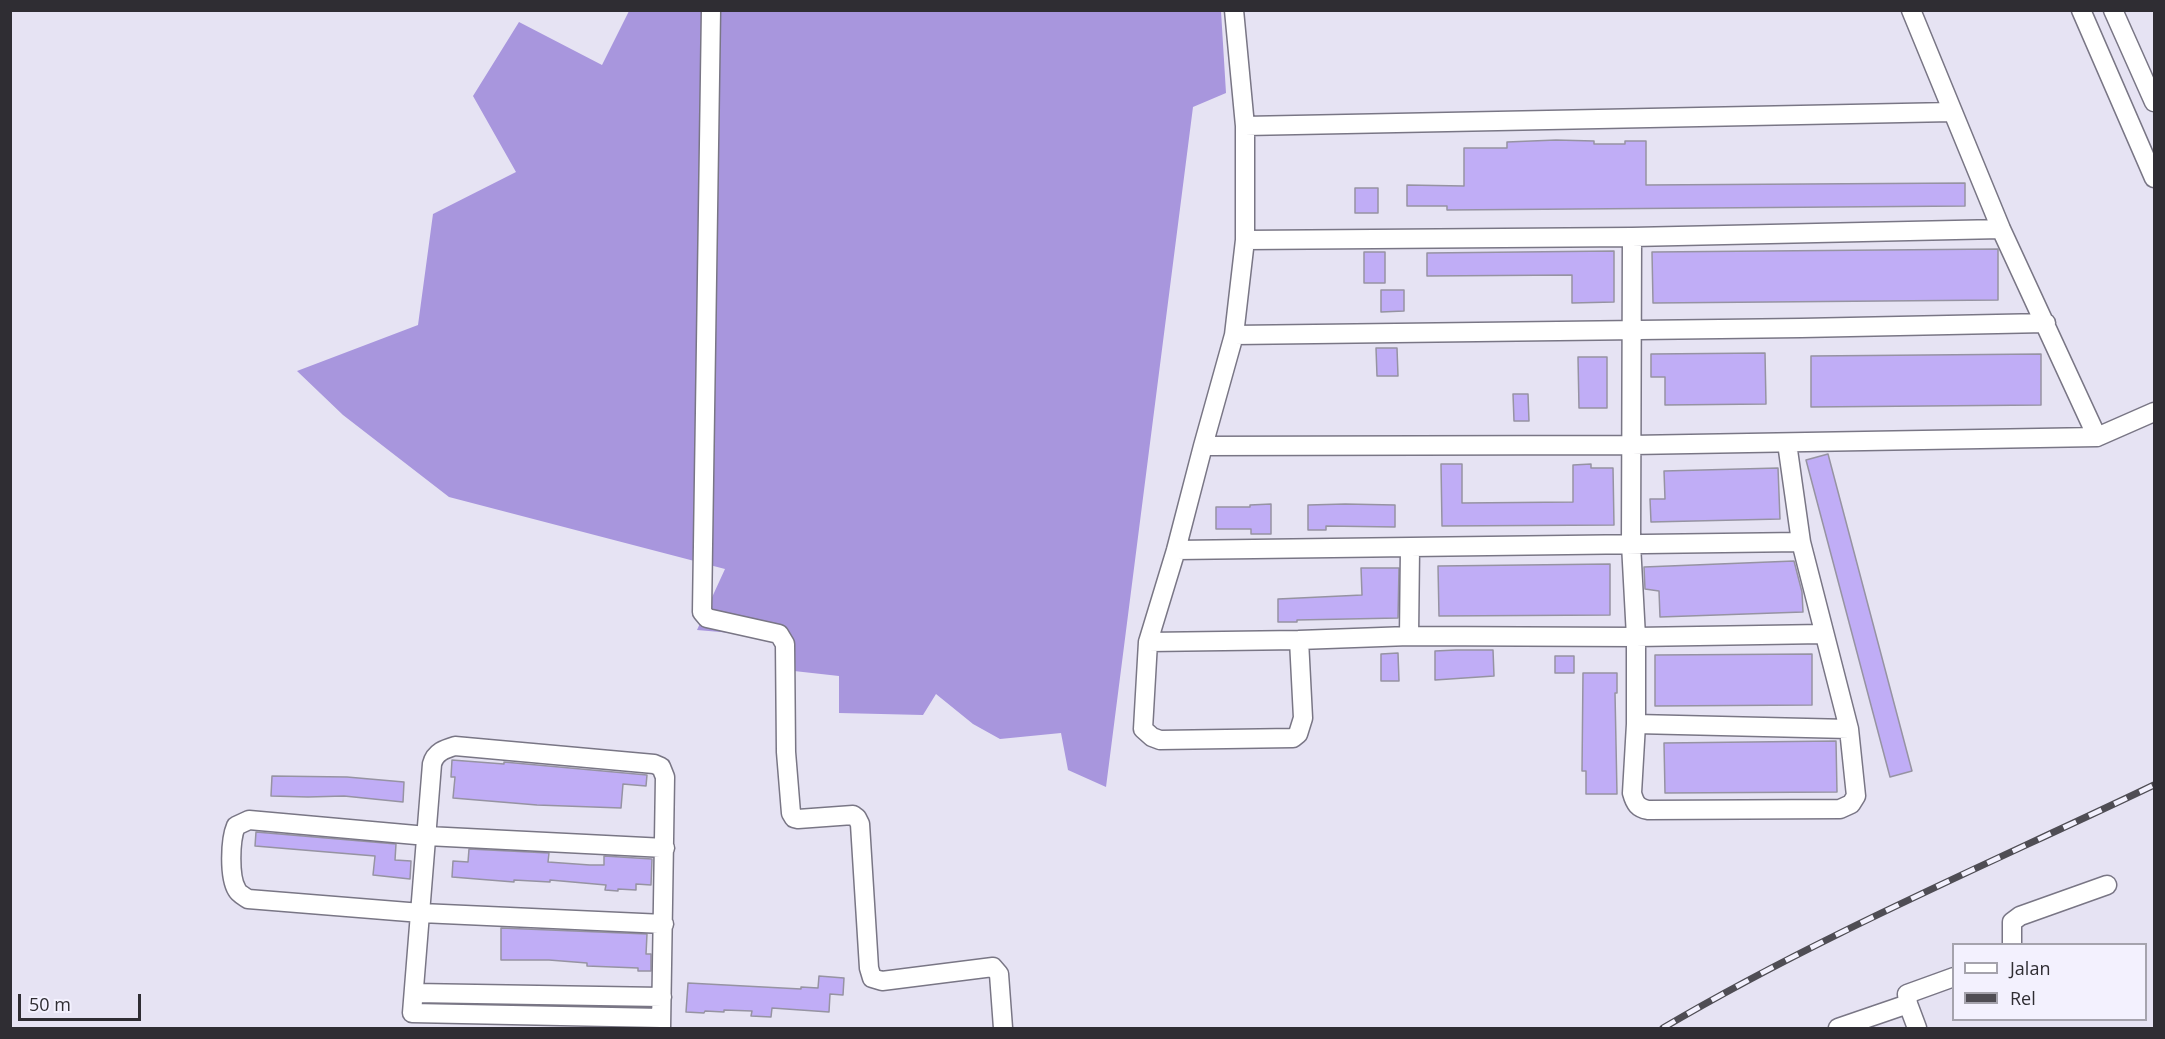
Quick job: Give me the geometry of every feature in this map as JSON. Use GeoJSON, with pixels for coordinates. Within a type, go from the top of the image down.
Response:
{"type":"FeatureCollection","features":[{"type":"Feature","properties":{"kind":"street"},"geometry":{"type":"LineString","coordinates":[[711,10],[702,612],[706,618],[779,634],[783,638],[785,644],[786,752],[791,813],[798,819],[853,815],[860,824],[869,968],[872,978],[882,981],[993,967],[999,974],[1003,1029]]}},
{"type":"Feature","properties":{"kind":"street"},"geometry":{"type":"LineString","coordinates":[[1234,10],[1245,126],[1245,240],[1234,335],[1176,550],[1148,642],[1143,729],[1160,740],[1293,738],[1298,734],[1303,718],[1299,640]]}},
{"type":"Feature","properties":{"kind":"street"},"geometry":{"type":"LineString","coordinates":[[1911,10],[2001,229],[2097,437]]}},
{"type":"Feature","properties":{"kind":"street"},"geometry":{"type":"LineString","coordinates":[[2081,10],[2154,178]]}},
{"type":"Feature","properties":{"kind":"street"},"geometry":{"type":"LineString","coordinates":[[2113,10],[2154,102]]}},
{"type":"Feature","properties":{"kind":"street"},"geometry":{"type":"LineString","coordinates":[[1245,126],[1952,112]]}},
{"type":"Feature","properties":{"kind":"street"},"geometry":{"type":"LineString","coordinates":[[1245,240],[1632,237],[2001,229]]}},
{"type":"Feature","properties":{"kind":"street"},"geometry":{"type":"LineString","coordinates":[[1632,237],[1631,544],[1636,637],[1636,723],[1632,793],[1640,809],[1840,809],[1851,804],[1856,796],[1849,729],[1823,634],[1802,542],[1787,443]]}},
{"type":"Feature","properties":{"kind":"street"},"geometry":{"type":"LineString","coordinates":[[1234,335],[2046,324]]}},
{"type":"Feature","properties":{"kind":"street"},"geometry":{"type":"LineString","coordinates":[[1203,446],[1632,445],[2097,437],[2154,412]]}},
{"type":"Feature","properties":{"kind":"street"},"geometry":{"type":"LineString","coordinates":[[1176,550],[1410,549],[1802,542]]}},
{"type":"Feature","properties":{"kind":"street"},"geometry":{"type":"LineString","coordinates":[[1409,636],[1410,549]]}},
{"type":"Feature","properties":{"kind":"street"},"geometry":{"type":"LineString","coordinates":[[1148,642],[1409,636],[1636,637],[1823,634]]}},
{"type":"Feature","properties":{"kind":"street"},"geometry":{"type":"LineString","coordinates":[[1636,723],[1849,729]]}},
{"type":"Feature","properties":{"kind":"street"},"geometry":{"type":"LineString","coordinates":[[455,746],[654,764],[662,767],[665,777],[662,1023],[487,1022],[412,1013],[427,836],[434,758],[446,749],[455,746]]}},
{"type":"Feature","properties":{"kind":"street"},"geometry":{"type":"LineString","coordinates":[[664,924],[421,914],[248,898],[238,892],[233,881],[232,852],[236,826],[249,820],[427,836],[665,848]]}},
{"type":"Feature","properties":{"kind":"street"},"geometry":{"type":"LineString","coordinates":[[2012,943],[2012,922],[2020,916],[2107,885]]}},
{"type":"Feature","properties":{"kind":"street"},"geometry":{"type":"LineString","coordinates":[[1917,1029],[1908,1004],[1909,992],[1952,977]]}},
{"type":"Feature","properties":{"kind":"street"},"geometry":{"type":"LineString","coordinates":[[414,993],[662,998]]}},
{"type":"Feature","properties":{"kind":"street"},"geometry":{"type":"LineString","coordinates":[[467,1021],[469,994]]}},
{"type":"Feature","properties":{"kind":"street"},"geometry":{"type":"LineString","coordinates":[[487,1022],[488,994]]}},
{"type":"Feature","properties":{"kind":"street"},"geometry":{"type":"LineString","coordinates":[[1838,1029],[1908,1004]]}},
{"type":"Feature","properties":{"kind":"shaded area"},"geometry":{"type":"Polygon","coordinates":[[[629,11],[1221,11],[1226,93],[1193,107],[1106,787],[1068,770],[1061,733],[1000,739],[973,724],[936,694],[923,715],[839,713],[839,676],[785,670],[778,637],[697,630],[725,569],[449,497],[343,415],[297,371],[418,325],[433,214],[516,172],[473,96],[519,22],[602,65],[629,11]]]}},
{"type":"Feature","properties":{"kind":"building"},"geometry":{"type":"Polygon","coordinates":[[[1594,141],[1594,144],[1646,141],[1646,185],[1965,183],[1965,206],[1447,210],[1447,206],[1407,206],[1407,185],[1464,186],[1464,148],[1507,148],[1507,142],[1594,141]]]}},
{"type":"Feature","properties":{"kind":"building"},"geometry":{"type":"Polygon","coordinates":[[[1355,188],[1378,188],[1378,213],[1355,213],[1355,188]]]}},
{"type":"Feature","properties":{"kind":"building"},"geometry":{"type":"Polygon","coordinates":[[[1998,249],[1998,300],[1653,303],[1652,252],[1998,249]]]}},
{"type":"Feature","properties":{"kind":"building"},"geometry":{"type":"Polygon","coordinates":[[[1614,251],[1614,302],[1572,303],[1572,275],[1427,276],[1427,253],[1614,251]]]}},
{"type":"Feature","properties":{"kind":"building"},"geometry":{"type":"Polygon","coordinates":[[[1364,252],[1385,252],[1385,283],[1364,283],[1364,252]]]}},
{"type":"Feature","properties":{"kind":"building"},"geometry":{"type":"Polygon","coordinates":[[[1381,290],[1404,290],[1404,311],[1381,312],[1381,290]]]}},
{"type":"Feature","properties":{"kind":"building"},"geometry":{"type":"Polygon","coordinates":[[[1376,348],[1397,348],[1398,376],[1377,376],[1376,348]]]}},
{"type":"Feature","properties":{"kind":"building"},"geometry":{"type":"Polygon","coordinates":[[[1765,353],[1766,404],[1665,405],[1665,377],[1651,377],[1651,354],[1765,353]]]}},
{"type":"Feature","properties":{"kind":"building"},"geometry":{"type":"Polygon","coordinates":[[[2041,354],[2041,405],[1811,407],[1811,356],[2041,354]]]}},
{"type":"Feature","properties":{"kind":"building"},"geometry":{"type":"Polygon","coordinates":[[[1578,357],[1607,357],[1607,408],[1579,408],[1578,357]]]}},
{"type":"Feature","properties":{"kind":"building"},"geometry":{"type":"Polygon","coordinates":[[[1513,394],[1528,394],[1529,421],[1514,421],[1513,394]]]}},
{"type":"Feature","properties":{"kind":"building"},"geometry":{"type":"Polygon","coordinates":[[[1828,454],[1912,771],[1890,777],[1806,460],[1828,454]]]}},
{"type":"Feature","properties":{"kind":"building"},"geometry":{"type":"Polygon","coordinates":[[[1441,464],[1462,464],[1462,503],[1573,502],[1573,465],[1591,464],[1591,468],[1613,468],[1614,525],[1442,526],[1441,464]]]}},
{"type":"Feature","properties":{"kind":"building"},"geometry":{"type":"Polygon","coordinates":[[[1778,468],[1780,519],[1651,522],[1650,499],[1665,499],[1664,471],[1778,468]]]}},
{"type":"Feature","properties":{"kind":"building"},"geometry":{"type":"Polygon","coordinates":[[[1271,504],[1271,534],[1251,534],[1251,529],[1216,529],[1216,507],[1250,507],[1250,505],[1271,504]]]}},
{"type":"Feature","properties":{"kind":"building"},"geometry":{"type":"Polygon","coordinates":[[[1308,505],[1395,505],[1395,527],[1326,526],[1326,530],[1308,530],[1308,505]]]}},
{"type":"Feature","properties":{"kind":"building"},"geometry":{"type":"Polygon","coordinates":[[[1794,561],[1802,592],[1803,612],[1660,617],[1659,591],[1645,589],[1644,567],[1794,561]]]}},
{"type":"Feature","properties":{"kind":"building"},"geometry":{"type":"Polygon","coordinates":[[[1610,564],[1610,615],[1439,616],[1438,566],[1610,564]]]}},
{"type":"Feature","properties":{"kind":"building"},"geometry":{"type":"Polygon","coordinates":[[[1361,568],[1399,568],[1398,618],[1278,622],[1278,599],[1362,595],[1361,568]]]}},
{"type":"Feature","properties":{"kind":"building"},"geometry":{"type":"Polygon","coordinates":[[[1493,650],[1494,676],[1435,680],[1435,651],[1493,650]]]}},
{"type":"Feature","properties":{"kind":"building"},"geometry":{"type":"Polygon","coordinates":[[[1398,653],[1399,681],[1381,681],[1381,654],[1398,653]]]}},
{"type":"Feature","properties":{"kind":"building"},"geometry":{"type":"Polygon","coordinates":[[[1812,654],[1812,705],[1655,706],[1655,655],[1812,654]]]}},
{"type":"Feature","properties":{"kind":"building"},"geometry":{"type":"Polygon","coordinates":[[[1555,656],[1574,656],[1574,673],[1555,673],[1555,656]]]}},
{"type":"Feature","properties":{"kind":"building"},"geometry":{"type":"Polygon","coordinates":[[[1583,673],[1617,673],[1617,693],[1615,693],[1617,794],[1586,794],[1586,771],[1582,771],[1583,673]]]}},
{"type":"Feature","properties":{"kind":"building"},"geometry":{"type":"Polygon","coordinates":[[[1836,741],[1837,792],[1665,793],[1664,743],[1836,741]]]}},
{"type":"Feature","properties":{"kind":"building"},"geometry":{"type":"Polygon","coordinates":[[[452,760],[504,764],[504,762],[647,775],[646,786],[623,784],[621,808],[537,805],[453,798],[455,777],[451,777],[452,760]]]}},
{"type":"Feature","properties":{"kind":"building"},"geometry":{"type":"Polygon","coordinates":[[[272,776],[347,777],[404,782],[403,802],[344,796],[271,796],[272,776]]]}},
{"type":"Feature","properties":{"kind":"building"},"geometry":{"type":"Polygon","coordinates":[[[256,832],[396,844],[395,860],[411,861],[410,879],[373,875],[375,856],[255,846],[256,832]]]}},
{"type":"Feature","properties":{"kind":"building"},"geometry":{"type":"Polygon","coordinates":[[[469,849],[549,853],[548,862],[590,865],[604,865],[604,856],[652,859],[651,885],[636,884],[636,890],[618,889],[618,891],[605,890],[606,885],[550,880],[550,882],[514,880],[514,882],[452,877],[453,861],[468,862],[469,849]]]}},
{"type":"Feature","properties":{"kind":"building"},"geometry":{"type":"Polygon","coordinates":[[[501,928],[647,934],[646,954],[651,954],[651,971],[638,971],[638,968],[587,966],[587,963],[549,960],[501,960],[501,928]]]}},
{"type":"Feature","properties":{"kind":"building"},"geometry":{"type":"Polygon","coordinates":[[[819,976],[844,978],[843,995],[830,994],[829,1012],[772,1008],[771,1017],[751,1016],[752,1011],[686,1012],[688,983],[801,989],[801,987],[818,988],[819,976]]]}},
{"type":"Feature","properties":{"kind":"railway"},"geometry":{"type":"LineString","coordinates":[[1663,1028],[1844,931],[2154,785]]}}]}
